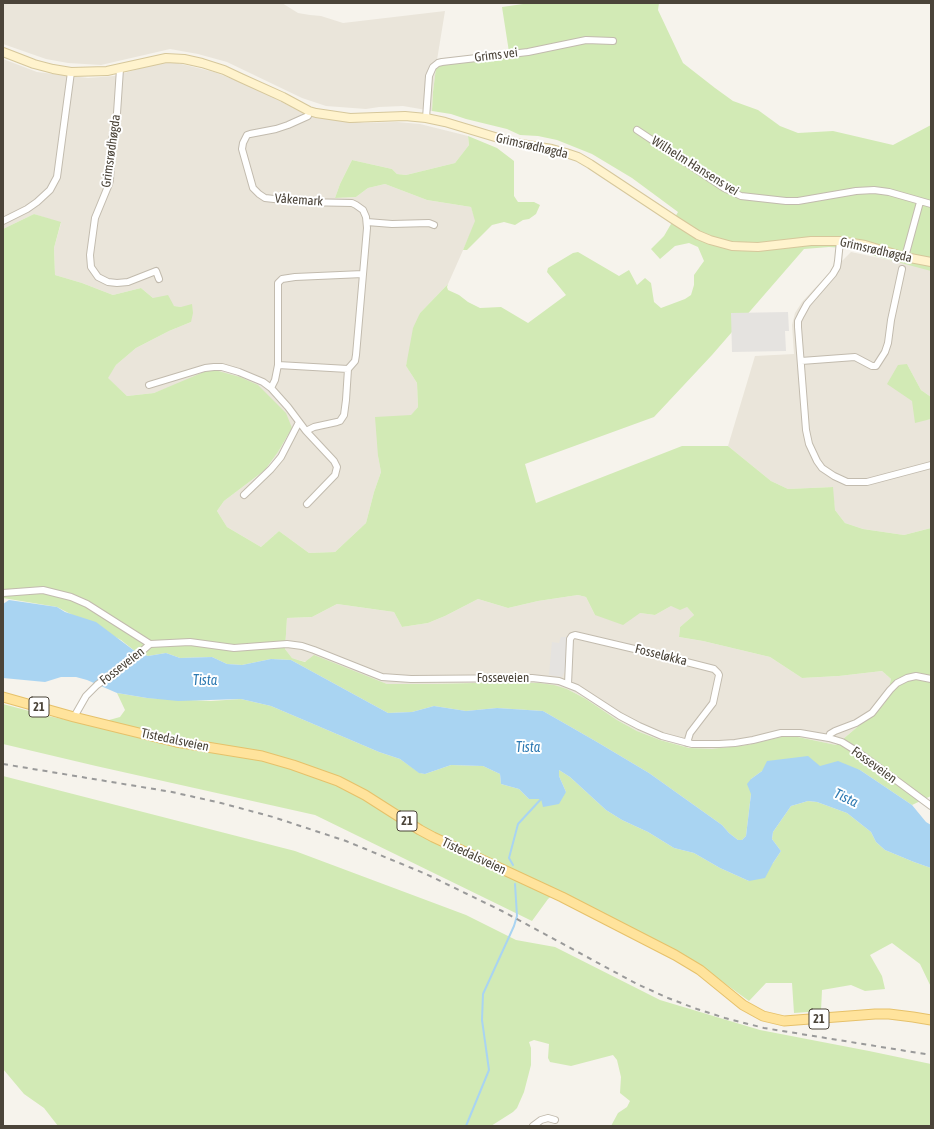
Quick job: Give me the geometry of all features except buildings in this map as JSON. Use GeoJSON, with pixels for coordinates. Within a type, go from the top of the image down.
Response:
{"type":"FeatureCollection","features":[{"type":"Feature","properties":{"kind":"main road","name":"Grimsrødhøgda"},"geometry":{"type":"LineString","coordinates":[[3,52],[34,64],[71,72],[92,72],[120,69],[166,58],[184,59],[202,63],[224,70],[316,113],[350,118],[405,116],[426,118],[445,122],[515,143],[559,150],[578,157],[602,171],[676,221],[698,235],[710,240],[732,246],[758,247],[811,241],[840,241],[865,245],[906,257],[931,262]]}},
{"type":"Feature","properties":{"kind":"main road","name":"Tistedalsveien"},"geometry":{"type":"LineString","coordinates":[[3,697],[74,717],[176,742],[262,756],[338,781],[365,795],[420,830],[447,844],[562,897],[675,955],[700,970],[743,1005],[763,1016],[784,1021],[889,1014],[913,1016],[931,1020]]}},
{"type":"Feature","properties":{"kind":"street","name":"Grims vei"},"geometry":{"type":"LineString","coordinates":[[426,118],[429,76],[433,67],[438,63],[528,52],[586,40],[613,41]]}},
{"type":"Feature","properties":{"kind":"street","name":"Grimsrødhøgda"},"geometry":{"type":"LineString","coordinates":[[120,69],[112,140],[110,180],[95,218],[90,255],[91,267],[98,277],[108,282],[128,282],[156,270],[159,279]]}},
{"type":"Feature","properties":{"kind":"street"},"geometry":{"type":"LineString","coordinates":[[3,221],[41,200],[50,190],[57,177],[71,72]]}},
{"type":"Feature","properties":{"kind":"street","name":"Våkemark"},"geometry":{"type":"LineString","coordinates":[[309,111],[308,116],[288,125],[250,134],[244,138],[242,149],[253,188],[265,198],[301,202],[352,203],[363,210],[367,222]]}},
{"type":"Feature","properties":{"kind":"street","name":"Wilhelm Hansens vei"},"geometry":{"type":"LineString","coordinates":[[637,130],[724,188],[741,196],[798,201],[856,190],[870,189],[889,192],[931,204]]}},
{"type":"Feature","properties":{"kind":"street"},"geometry":{"type":"LineString","coordinates":[[906,257],[920,202]]}},
{"type":"Feature","properties":{"kind":"street"},"geometry":{"type":"LineString","coordinates":[[306,431],[314,427],[337,422],[344,415],[348,369],[355,361],[356,355],[367,222],[392,224],[434,224]]}},
{"type":"Feature","properties":{"kind":"street"},"geometry":{"type":"LineString","coordinates":[[840,241],[837,267],[829,279],[807,304],[798,321],[806,431],[809,444],[822,468],[847,482],[867,482],[931,466]]}},
{"type":"Feature","properties":{"kind":"street"},"geometry":{"type":"LineString","coordinates":[[801,361],[855,357],[872,366],[876,366],[885,352],[888,343],[891,320],[902,269]]}},
{"type":"Feature","properties":{"kind":"street"},"geometry":{"type":"LineString","coordinates":[[271,388],[275,380],[278,365],[279,281],[295,277],[363,274]]}},
{"type":"Feature","properties":{"kind":"street"},"geometry":{"type":"LineString","coordinates":[[278,365],[348,369]]}},
{"type":"Feature","properties":{"kind":"street"},"geometry":{"type":"LineString","coordinates":[[149,385],[205,368],[222,367],[263,382],[271,388],[337,466],[335,475],[307,504]]}},
{"type":"Feature","properties":{"kind":"street"},"geometry":{"type":"LineString","coordinates":[[244,494],[272,469],[281,457],[299,422]]}},
{"type":"Feature","properties":{"kind":"street"},"geometry":{"type":"LineString","coordinates":[[3,593],[43,590],[71,596],[87,604],[150,644]]}},
{"type":"Feature","properties":{"kind":"street","name":"Fosseløkka"},"geometry":{"type":"LineString","coordinates":[[568,684],[570,639],[575,635],[714,669],[718,673],[718,676],[713,703],[690,733],[686,743]]}},
{"type":"Feature","properties":{"kind":"street","name":"Fosseveien"},"geometry":{"type":"LineString","coordinates":[[74,717],[86,696],[97,685],[150,644],[190,642],[234,648],[287,644],[302,646],[314,650],[382,677],[411,679],[532,678],[559,681],[586,693],[620,716],[639,726],[662,736],[686,743],[701,745],[724,744],[753,740],[790,732],[805,733],[829,738],[842,742],[858,752],[931,806]]}},
{"type":"Feature","properties":{"kind":"street"},"geometry":{"type":"LineString","coordinates":[[829,738],[830,734],[835,731],[856,723],[872,713],[890,690],[902,680],[916,676],[931,679]]}},
{"type":"Feature","properties":{"kind":"street"},"geometry":{"type":"LineString","coordinates":[[533,1126],[541,1120],[548,1118],[555,1120]]}},
{"type":"Feature","properties":{"kind":"shaded area"},"geometry":{"type":"Polygon","coordinates":[[[3,3],[282,3],[298,13],[321,16],[343,23],[445,11],[437,60],[432,111],[403,106],[366,109],[326,106],[302,98],[227,62],[198,54],[170,49],[101,65],[68,63],[46,59],[3,44],[3,3]]]}},
{"type":"Feature","properties":{"kind":"shaded area"},"geometry":{"type":"Polygon","coordinates":[[[3,59],[37,72],[88,78],[114,76],[152,65],[173,62],[214,72],[238,81],[299,111],[316,117],[363,123],[397,122],[420,124],[468,136],[469,145],[455,163],[406,175],[397,174],[392,169],[352,160],[335,198],[356,197],[368,188],[385,184],[427,200],[471,207],[476,221],[448,284],[420,313],[406,366],[417,383],[418,407],[378,456],[381,472],[366,523],[335,552],[309,553],[279,531],[261,547],[227,527],[217,511],[224,501],[265,470],[278,452],[292,428],[173,386],[154,393],[127,396],[107,378],[116,365],[136,348],[169,331],[191,322],[181,307],[153,298],[141,288],[113,295],[82,283],[55,275],[54,248],[61,223],[34,214],[3,229],[3,59]]]}},
{"type":"Feature","properties":{"kind":"shaded area"},"geometry":{"type":"Polygon","coordinates":[[[851,252],[931,269],[931,397],[921,390],[907,364],[912,401],[926,420],[931,419],[931,528],[904,535],[863,529],[845,523],[835,510],[832,487],[788,489],[771,481],[728,446],[755,356],[794,354],[792,325],[795,313],[802,302],[813,290],[851,252]]]}},
{"type":"Feature","properties":{"kind":"shaded area"},"geometry":{"type":"Polygon","coordinates":[[[788,312],[789,331],[785,331],[786,351],[732,352],[731,313],[788,312]]]}},
{"type":"Feature","properties":{"kind":"shaded area"},"geometry":{"type":"Polygon","coordinates":[[[578,595],[586,597],[595,615],[640,613],[655,615],[671,606],[687,607],[694,615],[680,627],[679,637],[703,641],[770,657],[802,678],[839,676],[882,671],[891,679],[885,703],[875,714],[836,745],[798,737],[712,750],[689,748],[660,740],[637,731],[617,720],[586,699],[567,689],[510,682],[387,684],[357,673],[292,658],[285,649],[287,618],[312,617],[337,604],[394,612],[402,627],[428,623],[478,599],[508,608],[538,601],[578,595]]]}},
{"type":"Feature","properties":{"kind":"shaded area"},"geometry":{"type":"Polygon","coordinates":[[[561,637],[568,637],[565,671],[562,677],[549,675],[552,642],[559,643],[561,637]]]}},
{"type":"Feature","properties":{"kind":"green space"},"geometry":{"type":"Polygon","coordinates":[[[530,3],[659,3],[658,10],[683,63],[733,101],[758,110],[780,126],[798,133],[833,131],[893,145],[931,125],[931,271],[845,248],[829,247],[804,249],[712,355],[654,417],[525,464],[536,503],[682,446],[728,446],[771,481],[788,489],[833,487],[835,510],[845,523],[863,529],[904,535],[931,528],[931,796],[912,805],[860,770],[820,766],[762,771],[751,779],[751,794],[746,836],[742,840],[738,840],[722,825],[649,773],[543,711],[497,708],[466,711],[434,706],[412,712],[388,713],[291,660],[271,659],[242,665],[227,664],[212,657],[180,658],[166,653],[148,656],[136,652],[121,640],[57,607],[3,598],[3,229],[34,214],[61,222],[54,248],[55,275],[82,283],[113,295],[141,288],[153,298],[168,295],[174,306],[181,307],[192,304],[193,313],[191,322],[169,331],[136,348],[116,365],[108,378],[127,396],[154,393],[211,369],[240,377],[258,385],[286,413],[292,428],[278,452],[265,470],[224,501],[217,511],[227,527],[261,547],[279,531],[309,553],[335,552],[366,523],[381,472],[378,456],[375,417],[411,415],[418,407],[417,383],[406,366],[413,328],[420,313],[448,284],[448,290],[480,308],[501,307],[528,323],[566,295],[547,272],[548,268],[573,253],[578,252],[619,276],[629,270],[637,285],[645,278],[651,283],[654,302],[661,308],[685,299],[691,295],[694,285],[694,275],[704,261],[698,247],[689,243],[675,246],[660,259],[651,249],[664,236],[678,212],[632,178],[592,154],[557,140],[538,136],[520,135],[507,129],[451,114],[432,111],[437,60],[509,52],[502,7],[530,3]],[[578,595],[538,601],[508,608],[478,599],[428,623],[402,627],[394,612],[337,604],[312,617],[287,618],[285,649],[292,658],[305,662],[314,655],[387,684],[510,682],[554,685],[567,689],[586,699],[617,720],[637,731],[660,740],[689,748],[712,749],[747,745],[786,736],[836,745],[875,714],[885,703],[891,679],[882,671],[839,676],[802,678],[770,657],[703,641],[679,637],[680,627],[694,615],[687,607],[680,610],[671,606],[655,615],[640,613],[623,625],[595,615],[586,597],[578,595]]]}},
{"type":"Feature","properties":{"kind":"green space"},"geometry":{"type":"Polygon","coordinates":[[[468,136],[497,148],[514,161],[514,196],[518,202],[534,202],[540,205],[536,214],[515,225],[504,222],[492,225],[467,250],[463,250],[475,221],[471,207],[427,200],[385,184],[368,188],[356,197],[335,198],[352,160],[392,169],[397,174],[406,175],[455,163],[469,145],[468,136]]]}},
{"type":"Feature","properties":{"kind":"green space"},"geometry":{"type":"Polygon","coordinates":[[[907,364],[921,390],[931,397],[931,419],[915,423],[912,401],[887,384],[898,365],[907,364]]]}},
{"type":"Feature","properties":{"kind":"green space"},"geometry":{"type":"Polygon","coordinates":[[[117,693],[147,698],[211,701],[241,699],[271,706],[379,752],[400,759],[420,773],[425,774],[451,765],[483,766],[500,774],[501,784],[519,789],[529,799],[566,792],[559,776],[559,770],[570,777],[606,810],[622,820],[648,832],[674,848],[694,853],[720,868],[749,881],[773,863],[781,851],[772,839],[773,832],[791,806],[808,801],[817,802],[847,813],[871,832],[876,842],[885,850],[931,868],[931,987],[920,964],[892,943],[870,955],[882,976],[885,989],[865,991],[851,985],[822,990],[821,1011],[794,1013],[792,983],[766,983],[749,1001],[701,966],[558,891],[548,899],[532,921],[315,815],[3,744],[3,704],[48,716],[91,725],[120,717],[125,710],[117,693]]]}},
{"type":"Feature","properties":{"kind":"green space"},"geometry":{"type":"Polygon","coordinates":[[[3,776],[295,851],[466,915],[516,940],[555,947],[660,1000],[760,1030],[931,1064],[931,1126],[611,1126],[618,1113],[627,1107],[630,1101],[620,1093],[621,1077],[617,1060],[613,1055],[571,1066],[550,1062],[548,1058],[549,1044],[534,1040],[529,1042],[531,1048],[531,1065],[524,1092],[517,1108],[491,1126],[58,1126],[44,1108],[24,1094],[3,1069],[3,776]]]}},
{"type":"Feature","properties":{"kind":"water","name":"Tista"},"geometry":{"type":"Polygon","coordinates":[[[9,600],[57,607],[65,612],[96,622],[136,652],[148,656],[166,653],[180,658],[212,657],[227,664],[242,665],[271,659],[291,660],[388,713],[412,712],[434,706],[466,711],[497,708],[543,711],[649,773],[722,825],[738,840],[742,840],[746,836],[751,794],[747,784],[762,771],[767,761],[808,756],[820,766],[838,761],[860,770],[912,805],[926,822],[931,825],[931,868],[885,850],[876,842],[871,832],[847,813],[817,802],[808,801],[791,806],[773,832],[772,839],[781,851],[765,878],[749,881],[720,868],[694,853],[674,848],[648,832],[622,820],[606,810],[570,777],[559,770],[559,776],[566,792],[559,804],[543,807],[541,799],[529,799],[519,789],[501,784],[500,774],[483,766],[451,765],[425,774],[419,773],[400,759],[379,752],[271,706],[241,699],[178,701],[147,698],[117,693],[87,680],[76,677],[61,677],[45,682],[3,678],[3,604],[9,600]]]}},
{"type":"Feature","properties":{"kind":"waterway"},"geometry":{"type":"LineString","coordinates":[[513,865],[509,858],[518,824],[542,798]]}},
{"type":"Feature","properties":{"kind":"waterway"},"geometry":{"type":"LineString","coordinates":[[466,1126],[489,1070],[482,1020],[483,994],[514,926],[517,916],[515,884]]}},
{"type":"Feature","properties":{"kind":"railway"},"geometry":{"type":"LineString","coordinates":[[3,764],[172,792],[273,817],[346,841],[426,874],[502,911],[637,984],[697,1009],[764,1028],[931,1055]]}}]}
